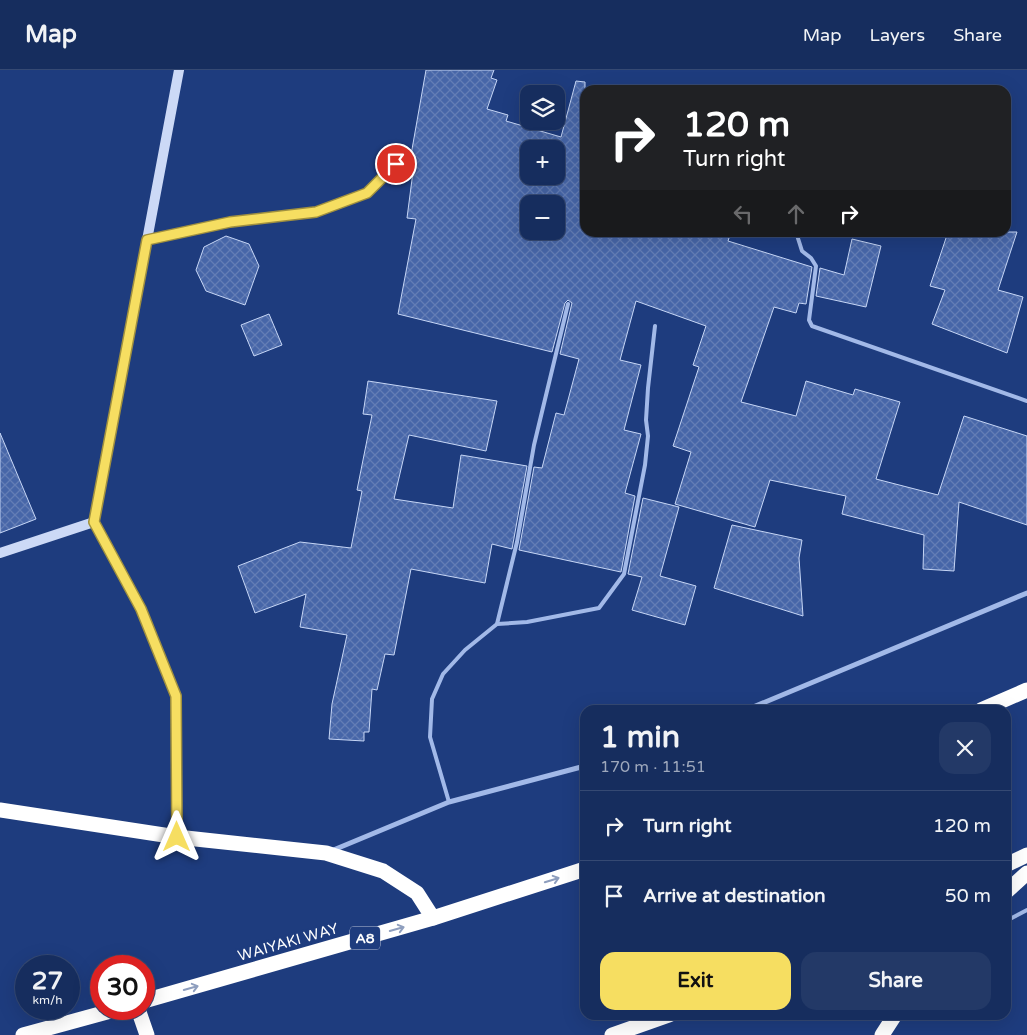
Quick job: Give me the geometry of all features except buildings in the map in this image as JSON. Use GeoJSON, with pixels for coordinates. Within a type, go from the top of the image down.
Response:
{"type":"FeatureCollection","features":[{"type":"Feature","properties":{"kind":"highway"},"geometry":{"type":"LineString","coordinates":[[992,705],[1027,690]]}},
{"type":"Feature","properties":{"kind":"highway"},"geometry":{"type":"LineString","coordinates":[[0,810],[177,837],[326,853],[383,870],[417,893],[433,918]]}},
{"type":"Feature","properties":{"kind":"highway"},"geometry":{"type":"LineString","coordinates":[[1011,863],[1027,855]]}},
{"type":"Feature","properties":{"kind":"highway","name":"WAIYAKI WAY"},"geometry":{"type":"LineString","coordinates":[[155,998],[433,918],[580,871]]}},
{"type":"Feature","properties":{"kind":"highway"},"geometry":{"type":"LineString","coordinates":[[1011,887],[1027,873]]}},
{"type":"Feature","properties":{"kind":"highway"},"geometry":{"type":"LineString","coordinates":[[23,1035],[90,1017]]}},
{"type":"Feature","properties":{"kind":"highway"},"geometry":{"type":"LineString","coordinates":[[142,1020],[147,1035]]}},
{"type":"Feature","properties":{"kind":"highway"},"geometry":{"type":"LineString","coordinates":[[612,1035],[655,1020]]}},
{"type":"Feature","properties":{"kind":"highway"},"geometry":{"type":"LineString","coordinates":[[882,1035],[892,1020]]}},
{"type":"Feature","properties":{"kind":"street"},"geometry":{"type":"LineString","coordinates":[[177,837],[176,696],[141,609],[94,522],[179,70]]}},
{"type":"Feature","properties":{"kind":"street"},"geometry":{"type":"LineString","coordinates":[[147,240],[230,222],[316,212],[367,193],[396,164]]}},
{"type":"Feature","properties":{"kind":"street"},"geometry":{"type":"LineString","coordinates":[[0,553],[94,522]]}},
{"type":"Feature","properties":{"kind":"street"},"geometry":{"type":"LineString","coordinates":[[758,705],[1027,592]]}},
{"type":"Feature","properties":{"kind":"street"},"geometry":{"type":"LineString","coordinates":[[326,853],[449,802],[580,767]]}},
{"type":"Feature","properties":{"kind":"lane"},"geometry":{"type":"LineString","coordinates":[[798,237],[802,251],[811,258],[816,266],[809,320],[812,326],[1027,401]]}},
{"type":"Feature","properties":{"kind":"lane"},"geometry":{"type":"LineString","coordinates":[[497,624],[517,542],[534,444],[568,304]]}},
{"type":"Feature","properties":{"kind":"lane"},"geometry":{"type":"LineString","coordinates":[[449,802],[430,737],[432,699],[443,674],[465,650],[497,624],[526,622],[599,608],[624,574],[645,465],[648,436],[646,420],[648,388],[655,326]]}},
{"type":"Feature","properties":{"kind":"lane"},"geometry":{"type":"LineString","coordinates":[[1011,918],[1027,910]]}},
{"type":"Feature","properties":{"kind":"route"},"geometry":{"type":"LineString","coordinates":[[177,837],[176,696],[141,609],[94,522],[147,240],[230,222],[316,212],[367,193],[396,164]]}}]}
